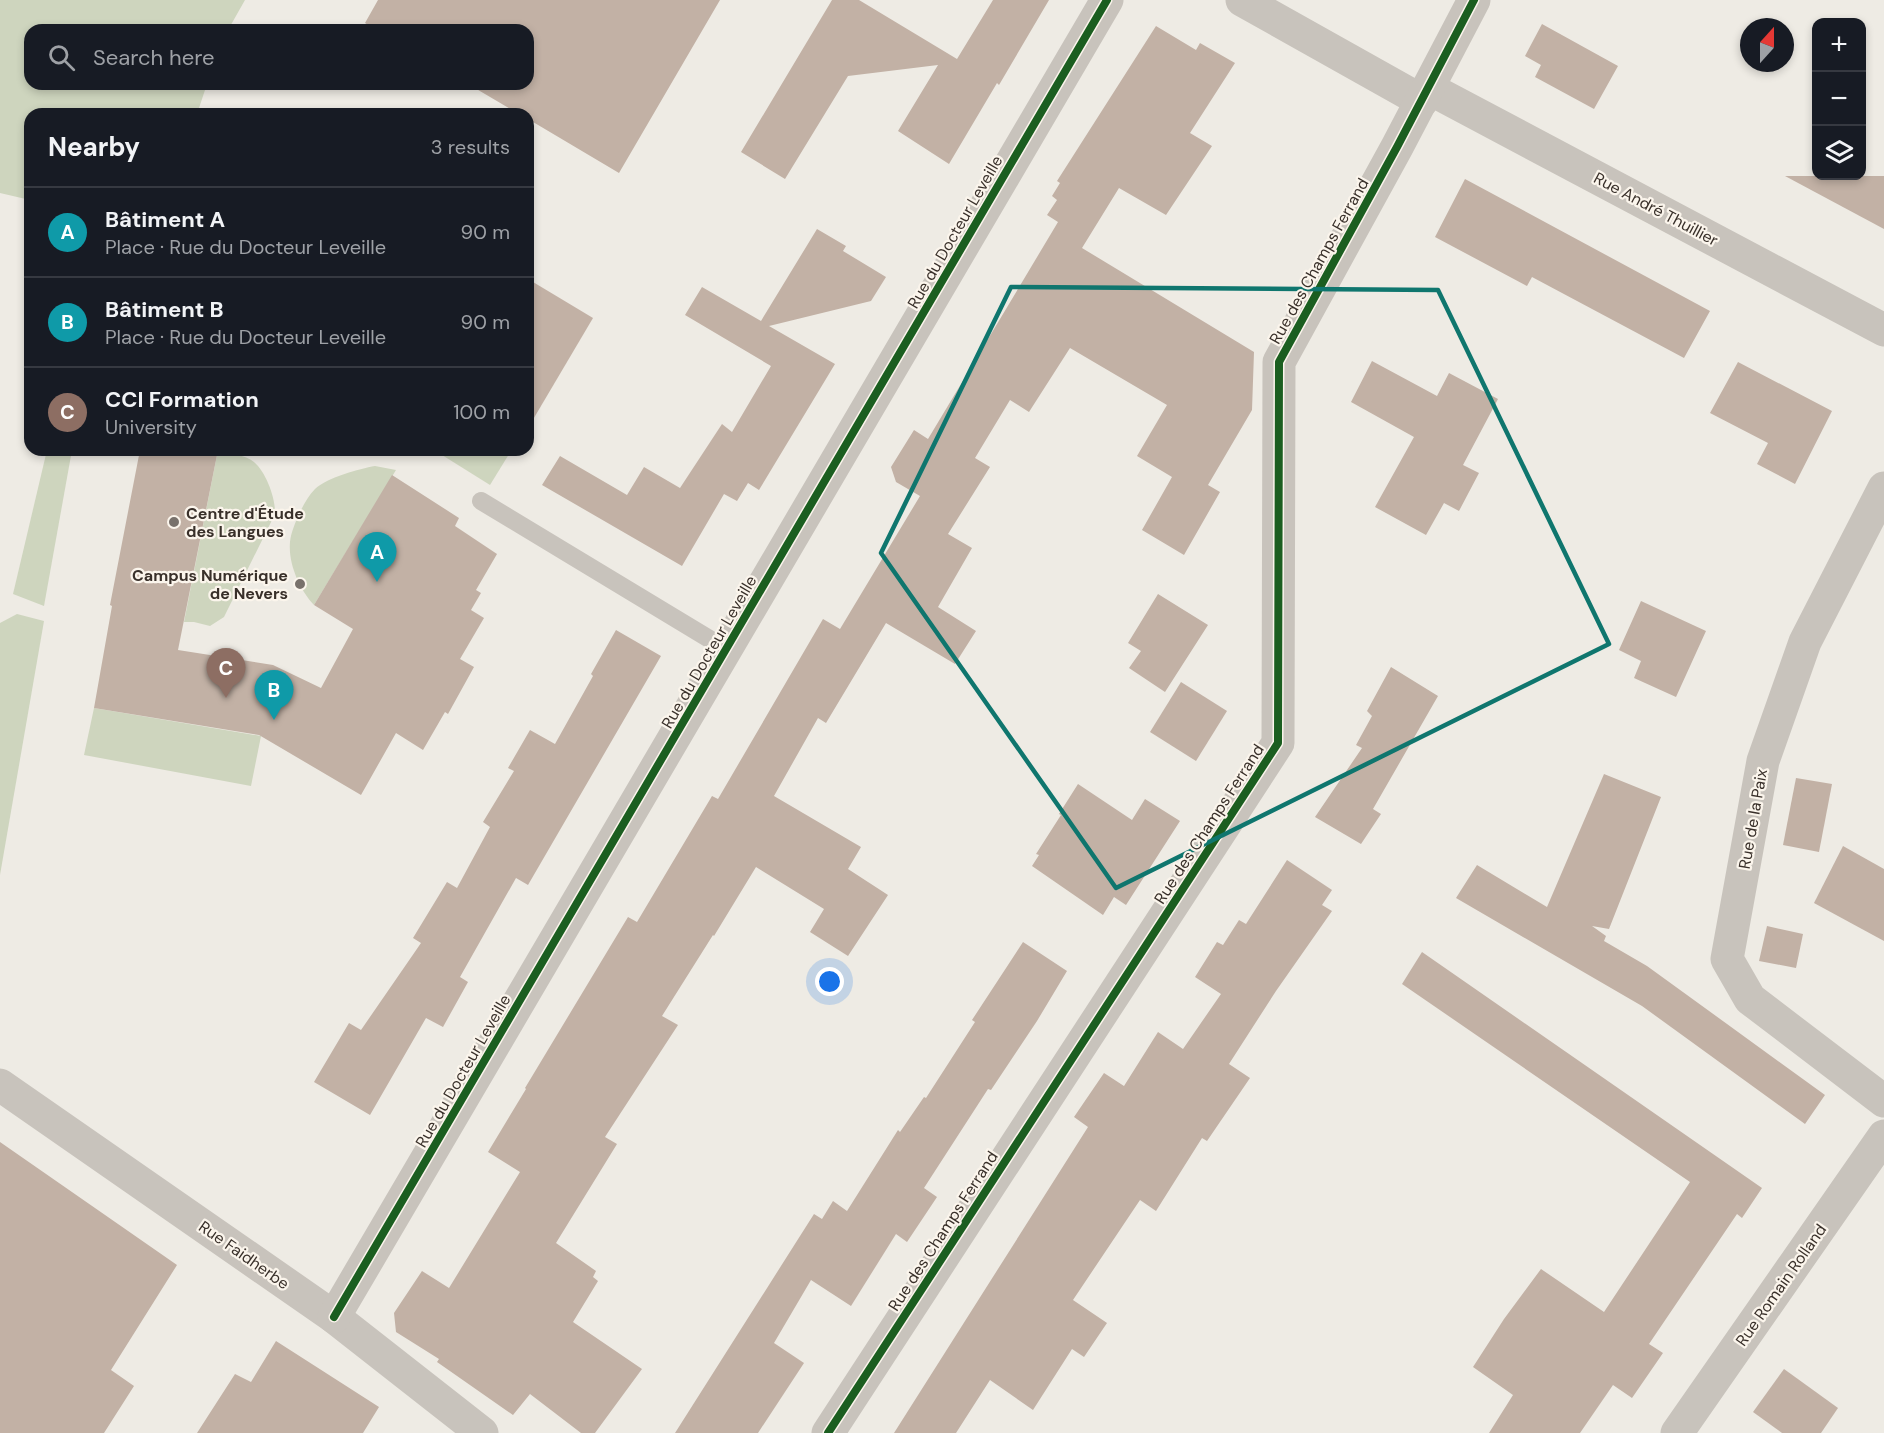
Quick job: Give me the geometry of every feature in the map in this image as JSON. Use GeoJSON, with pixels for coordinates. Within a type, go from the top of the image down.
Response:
{"type":"FeatureCollection","features":[{"type":"Feature","properties":{"kind":"street","name":"Rue du Docteur Leveille"},"geometry":{"type":"LineString","coordinates":[[334,1317],[1107,0]]}},
{"type":"Feature","properties":{"kind":"street","name":"Rue André Thuillier"},"geometry":{"type":"LineString","coordinates":[[1242,0],[1884,330]]}},
{"type":"Feature","properties":{"kind":"street","name":"Rue des Champs Ferrand"},"geometry":{"type":"LineString","coordinates":[[828,1433],[1278,743],[1279,362],[1474,0]]}},
{"type":"Feature","properties":{"kind":"street","name":"Rue de la Paix"},"geometry":{"type":"LineString","coordinates":[[1884,488],[1805,642],[1763,761],[1727,959],[1750,999],[1884,1101]]}},
{"type":"Feature","properties":{"kind":"street","name":"Rue Faidherbe"},"geometry":{"type":"LineString","coordinates":[[0,1085],[334,1317],[483,1433]]}},
{"type":"Feature","properties":{"kind":"street","name":"Rue Romain Rolland"},"geometry":{"type":"LineString","coordinates":[[1677,1433],[1884,1136]]}},
{"type":"Feature","properties":{"kind":"lane"},"geometry":{"type":"LineString","coordinates":[[481,501],[726,649]]}},
{"type":"Feature","properties":{"kind":"highlighted area"},"geometry":{"type":"Polygon","coordinates":[[[1011,287],[1438,290],[1609,644],[1116,888],[881,553],[1011,287]]]}},
{"type":"Feature","properties":{"kind":"green space"},"geometry":{"type":"Polygon","coordinates":[[[0,0],[245,0],[231,24],[24,24],[24,90],[205,90],[199,108],[24,108],[24,199],[0,193],[0,0]]]}},
{"type":"Feature","properties":{"kind":"green space"},"geometry":{"type":"Polygon","coordinates":[[[46,456],[71,456],[44,606],[13,594],[46,456]]]}},
{"type":"Feature","properties":{"kind":"green space"},"geometry":{"type":"Polygon","coordinates":[[[217,456],[242,456],[254,462],[262,472],[274,501],[275,514],[224,617],[210,626],[184,622],[217,456]]]}},
{"type":"Feature","properties":{"kind":"green space"},"geometry":{"type":"Polygon","coordinates":[[[444,456],[508,456],[490,485],[444,456]]]}},
{"type":"Feature","properties":{"kind":"green space"},"geometry":{"type":"Polygon","coordinates":[[[375,466],[396,470],[314,605],[300,584],[291,559],[291,538],[298,515],[311,494],[321,485],[344,474],[375,466]]]}},
{"type":"Feature","properties":{"kind":"green space"},"geometry":{"type":"Polygon","coordinates":[[[17,614],[44,621],[0,875],[0,623],[17,614]]]}},
{"type":"Feature","properties":{"kind":"green space"},"geometry":{"type":"Polygon","coordinates":[[[94,708],[261,736],[251,786],[84,755],[94,708]]]}},
{"type":"Feature","properties":{"kind":"building"},"geometry":{"type":"Polygon","coordinates":[[[378,0],[720,0],[619,173],[534,123],[534,108],[509,108],[478,90],[534,90],[534,24],[365,23],[378,0]]]}},
{"type":"Feature","properties":{"kind":"building"},"geometry":{"type":"Polygon","coordinates":[[[832,0],[859,0],[957,59],[993,0],[1049,0],[949,164],[898,131],[938,65],[848,76],[785,179],[741,152],[832,0]]]}},
{"type":"Feature","properties":{"kind":"building"},"geometry":{"type":"Polygon","coordinates":[[[1542,24],[1618,66],[1594,109],[1535,77],[1541,65],[1525,56],[1542,24]]]}},
{"type":"Feature","properties":{"kind":"building"},"geometry":{"type":"Polygon","coordinates":[[[1156,26],[1196,50],[1200,43],[1235,63],[1190,133],[1212,146],[1166,215],[1119,188],[1082,248],[1254,352],[1252,410],[1208,485],[1220,492],[1184,555],[1142,530],[1172,477],[1137,456],[1167,405],[1070,348],[1029,412],[1010,400],[975,458],[990,467],[948,534],[972,548],[938,607],[976,631],[955,664],[886,623],[826,723],[818,718],[774,796],[861,847],[848,869],[888,895],[848,956],[810,932],[824,909],[756,867],[662,1016],[678,1025],[605,1137],[617,1144],[556,1243],[596,1271],[593,1277],[598,1281],[573,1322],[642,1369],[595,1433],[581,1433],[530,1394],[513,1415],[437,1362],[439,1359],[396,1332],[394,1313],[422,1271],[449,1288],[520,1172],[488,1152],[628,917],[637,922],[712,796],[718,799],[823,619],[840,629],[920,496],[896,482],[891,467],[914,430],[928,439],[1058,222],[1047,215],[1057,200],[1052,196],[1060,183],[1057,181],[1156,26]]]}},
{"type":"Feature","properties":{"kind":"building"},"geometry":{"type":"Polygon","coordinates":[[[1785,176],[1812,176],[1812,180],[1866,180],[1866,176],[1884,176],[1884,229],[1785,176]]]}},
{"type":"Feature","properties":{"kind":"building"},"geometry":{"type":"Polygon","coordinates":[[[1465,179],[1710,311],[1684,358],[1532,277],[1527,286],[1435,237],[1465,179]]]}},
{"type":"Feature","properties":{"kind":"building"},"geometry":{"type":"Polygon","coordinates":[[[817,229],[846,246],[843,251],[886,277],[871,301],[769,326],[835,364],[759,490],[748,483],[737,501],[724,494],[682,566],[542,485],[560,456],[627,495],[644,467],[680,488],[722,424],[732,432],[771,366],[685,315],[702,287],[761,321],[817,229]]]}},
{"type":"Feature","properties":{"kind":"building"},"geometry":{"type":"Polygon","coordinates":[[[534,283],[593,318],[534,418],[534,283]]]}},
{"type":"Feature","properties":{"kind":"building"},"geometry":{"type":"Polygon","coordinates":[[[1372,361],[1437,396],[1449,373],[1498,399],[1463,465],[1479,473],[1459,511],[1444,503],[1426,535],[1375,507],[1414,437],[1351,402],[1372,361]]]}},
{"type":"Feature","properties":{"kind":"building"},"geometry":{"type":"Polygon","coordinates":[[[1738,362],[1832,411],[1795,484],[1757,464],[1768,443],[1710,413],[1738,362]]]}},
{"type":"Feature","properties":{"kind":"building"},"geometry":{"type":"Polygon","coordinates":[[[139,456],[217,456],[178,650],[273,665],[321,688],[353,629],[314,605],[392,475],[459,518],[455,526],[497,554],[476,590],[481,593],[471,610],[484,618],[460,659],[474,667],[448,714],[445,712],[423,750],[396,733],[361,795],[259,735],[94,708],[112,606],[110,605],[139,456]]]}},
{"type":"Feature","properties":{"kind":"building"},"geometry":{"type":"Polygon","coordinates":[[[1158,594],[1208,625],[1165,692],[1129,668],[1141,651],[1128,643],[1158,594]]]}},
{"type":"Feature","properties":{"kind":"building"},"geometry":{"type":"Polygon","coordinates":[[[1641,601],[1706,631],[1676,697],[1634,678],[1641,661],[1619,650],[1641,601]]]}},
{"type":"Feature","properties":{"kind":"building"},"geometry":{"type":"Polygon","coordinates":[[[616,630],[661,656],[528,885],[516,878],[460,977],[468,982],[443,1027],[426,1018],[370,1115],[314,1082],[349,1023],[361,1030],[421,943],[413,938],[447,882],[457,888],[490,827],[483,822],[514,771],[508,768],[530,730],[555,744],[616,630]]]}},
{"type":"Feature","properties":{"kind":"building"},"geometry":{"type":"Polygon","coordinates":[[[1391,667],[1438,696],[1373,809],[1381,814],[1361,844],[1315,817],[1362,748],[1356,745],[1372,716],[1367,711],[1391,667]]]}},
{"type":"Feature","properties":{"kind":"building"},"geometry":{"type":"Polygon","coordinates":[[[1181,682],[1227,711],[1196,761],[1150,732],[1181,682]]]}},
{"type":"Feature","properties":{"kind":"building"},"geometry":{"type":"Polygon","coordinates":[[[1604,774],[1661,797],[1609,929],[1592,926],[1606,936],[1604,941],[1647,966],[1825,1095],[1805,1124],[1642,1006],[1456,898],[1477,865],[1547,907],[1604,774]]]}},
{"type":"Feature","properties":{"kind":"building"},"geometry":{"type":"Polygon","coordinates":[[[1796,778],[1832,784],[1819,852],[1783,845],[1796,778]]]}},
{"type":"Feature","properties":{"kind":"building"},"geometry":{"type":"Polygon","coordinates":[[[1078,784],[1132,820],[1145,799],[1180,821],[1126,905],[1114,897],[1103,915],[1032,866],[1039,855],[1036,854],[1078,784]]]}},
{"type":"Feature","properties":{"kind":"building"},"geometry":{"type":"Polygon","coordinates":[[[1843,846],[1884,869],[1884,941],[1814,903],[1843,846]]]}},
{"type":"Feature","properties":{"kind":"building"},"geometry":{"type":"Polygon","coordinates":[[[1287,860],[1332,890],[1322,905],[1332,911],[1229,1064],[1250,1078],[1207,1141],[1202,1138],[1156,1211],[1140,1200],[1073,1300],[1107,1323],[1084,1357],[1072,1349],[1033,1410],[990,1380],[956,1433],[894,1433],[1088,1127],[1074,1117],[1104,1073],[1124,1086],[1158,1032],[1183,1049],[1221,994],[1195,977],[1217,942],[1223,945],[1239,920],[1246,924],[1287,860]]]}},
{"type":"Feature","properties":{"kind":"building"},"geometry":{"type":"Polygon","coordinates":[[[1767,926],[1803,934],[1796,968],[1759,961],[1767,926]]]}},
{"type":"Feature","properties":{"kind":"building"},"geometry":{"type":"Polygon","coordinates":[[[1023,942],[1067,971],[1037,1021],[991,1090],[988,1089],[924,1188],[937,1197],[907,1242],[896,1234],[851,1306],[811,1280],[774,1343],[804,1363],[758,1433],[675,1433],[814,1214],[822,1219],[833,1201],[847,1211],[898,1130],[900,1132],[924,1097],[926,1098],[975,1022],[972,1020],[1023,942]]]}},
{"type":"Feature","properties":{"kind":"building"},"geometry":{"type":"Polygon","coordinates":[[[1422,952],[1762,1188],[1742,1218],[1737,1214],[1649,1344],[1663,1353],[1632,1398],[1613,1385],[1580,1433],[1489,1433],[1513,1395],[1473,1367],[1504,1319],[1541,1269],[1604,1312],[1690,1182],[1402,984],[1422,952]]]}},
{"type":"Feature","properties":{"kind":"building"},"geometry":{"type":"Polygon","coordinates":[[[0,1142],[177,1265],[111,1370],[134,1386],[104,1433],[0,1433],[0,1142]]]}},
{"type":"Feature","properties":{"kind":"building"},"geometry":{"type":"Polygon","coordinates":[[[276,1341],[379,1407],[363,1433],[197,1433],[235,1374],[251,1382],[276,1341]]]}},
{"type":"Feature","properties":{"kind":"building"},"geometry":{"type":"Polygon","coordinates":[[[1784,1369],[1838,1408],[1821,1433],[1782,1433],[1753,1412],[1784,1369]]]}},
{"type":"Feature","properties":{"kind":"cycle path"},"geometry":{"type":"LineString","coordinates":[[334,1317],[1107,0]]}},
{"type":"Feature","properties":{"kind":"cycle path"},"geometry":{"type":"LineString","coordinates":[[828,1433],[1278,743],[1279,362],[1397,147],[1474,0]]}},
{"type":"Feature","properties":{"kind":"place","name":"Centre d'Étude des Langues"},"geometry":{"type":"Point","coordinates":[174,522]}},
{"type":"Feature","properties":{"kind":"place","name":"Bâtiment A"},"geometry":{"type":"Point","coordinates":[377,582]}},
{"type":"Feature","properties":{"kind":"place","name":"Campus Numérique de Nevers"},"geometry":{"type":"Point","coordinates":[300,584]}},
{"type":"Feature","properties":{"kind":"place","name":"CCI Formation"},"geometry":{"type":"Point","coordinates":[226,698]}},
{"type":"Feature","properties":{"kind":"place","name":"Bâtiment B"},"geometry":{"type":"Point","coordinates":[274,720]}}]}
